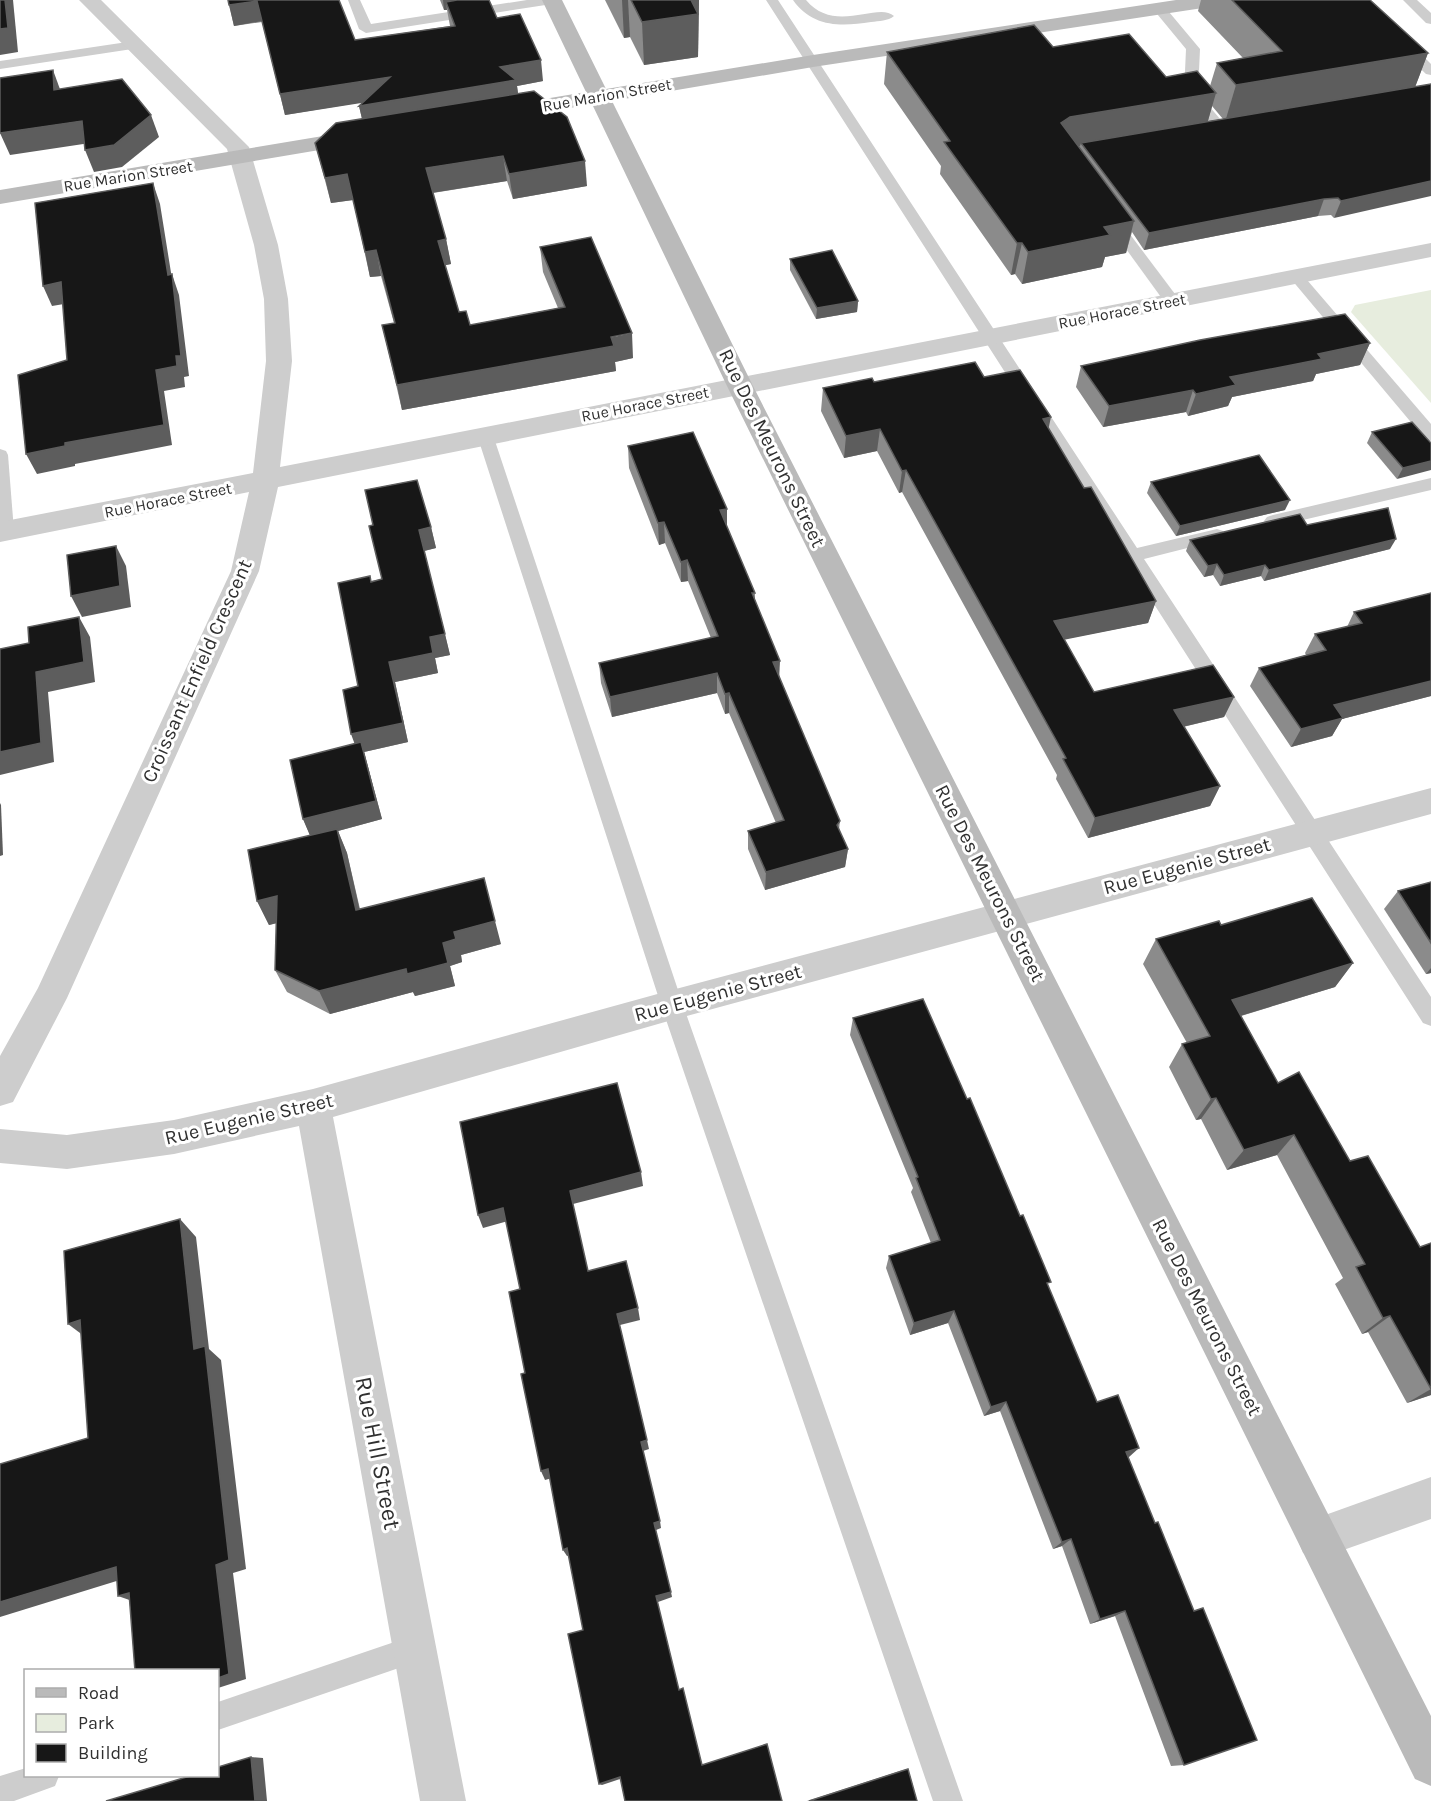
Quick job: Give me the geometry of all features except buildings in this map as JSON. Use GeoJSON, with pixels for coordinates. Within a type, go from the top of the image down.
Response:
{"type":"FeatureCollection","features":[{"type":"Feature","properties":{"kind":"street","name":"Croissant Enfield Crescent"},"geometry":{"type":"LineString","coordinates":[[1,1086],[50,998],[245,570],[265,482],[279,361],[276,299],[266,246],[238,147],[89,0]]}},
{"type":"Feature","properties":{"kind":"street","name":"Rue Des Meurons Street"},"geometry":{"type":"LineString","coordinates":[[552,0],[740,386],[1431,1763]]}},
{"type":"Feature","properties":{"kind":"street","name":"Rue Marion Street"},"geometry":{"type":"LineString","coordinates":[[482,116],[813,61],[1216,0]]}},
{"type":"Feature","properties":{"kind":"street","name":"Rue Marion Street"},"geometry":{"type":"LineString","coordinates":[[0,197],[380,133]]}},
{"type":"Feature","properties":{"kind":"street","name":"Rue Horace Street"},"geometry":{"type":"LineString","coordinates":[[3,532],[1431,250]]}},
{"type":"Feature","properties":{"kind":"street","name":"Rue Eugenie Street"},"geometry":{"type":"LineString","coordinates":[[0,1146],[67,1152],[174,1137],[313,1106],[672,1005],[1431,801]]}},
{"type":"Feature","properties":{"kind":"street","name":"Rue Hill Street"},"geometry":{"type":"LineString","coordinates":[[313,1106],[443,1801]]}},
{"type":"Feature","properties":{"kind":"street"},"geometry":{"type":"LineString","coordinates":[[1318,1538],[1431,1498]]}},
{"type":"Feature","properties":{"kind":"lane"},"geometry":{"type":"LineString","coordinates":[[354,0],[366,29],[552,0]]}},
{"type":"Feature","properties":{"kind":"lane"},"geometry":{"type":"LineString","coordinates":[[772,0],[1431,1016]]}},
{"type":"Feature","properties":{"kind":"lane"},"geometry":{"type":"LineString","coordinates":[[799,0],[806,12],[818,19],[838,21],[886,15]]}},
{"type":"Feature","properties":{"kind":"lane"},"geometry":{"type":"LineString","coordinates":[[1409,0],[1431,20]]}},
{"type":"Feature","properties":{"kind":"lane"},"geometry":{"type":"LineString","coordinates":[[1159,9],[1193,49],[1191,94],[1227,128],[1198,132]]}},
{"type":"Feature","properties":{"kind":"lane"},"geometry":{"type":"LineString","coordinates":[[1390,32],[1431,71]]}},
{"type":"Feature","properties":{"kind":"lane"},"geometry":{"type":"LineString","coordinates":[[0,65],[134,45]]}},
{"type":"Feature","properties":{"kind":"lane"},"geometry":{"type":"LineString","coordinates":[[1105,211],[1172,301]]}},
{"type":"Feature","properties":{"kind":"lane"},"geometry":{"type":"LineString","coordinates":[[1296,276],[1431,435]]}},
{"type":"Feature","properties":{"kind":"lane"},"geometry":{"type":"LineString","coordinates":[[485,435],[672,1005],[948,1801]]}},
{"type":"Feature","properties":{"kind":"lane"},"geometry":{"type":"LineString","coordinates":[[0,455],[3,532]]}},
{"type":"Feature","properties":{"kind":"lane"},"geometry":{"type":"LineString","coordinates":[[1259,525],[1431,484]]}},
{"type":"Feature","properties":{"kind":"lane"},"geometry":{"type":"LineString","coordinates":[[1133,555],[1236,530]]}},
{"type":"Feature","properties":{"kind":"lane"},"geometry":{"type":"LineString","coordinates":[[219,1716],[415,1649]]}},
{"type":"Feature","properties":{"kind":"lane"},"geometry":{"type":"LineString","coordinates":[[0,1791],[42,1777]]}},
{"type":"Feature","properties":{"kind":"green space"},"geometry":{"type":"Polygon","coordinates":[[[1431,290],[1431,403],[1351,312],[1355,305],[1431,290]]]}}]}
